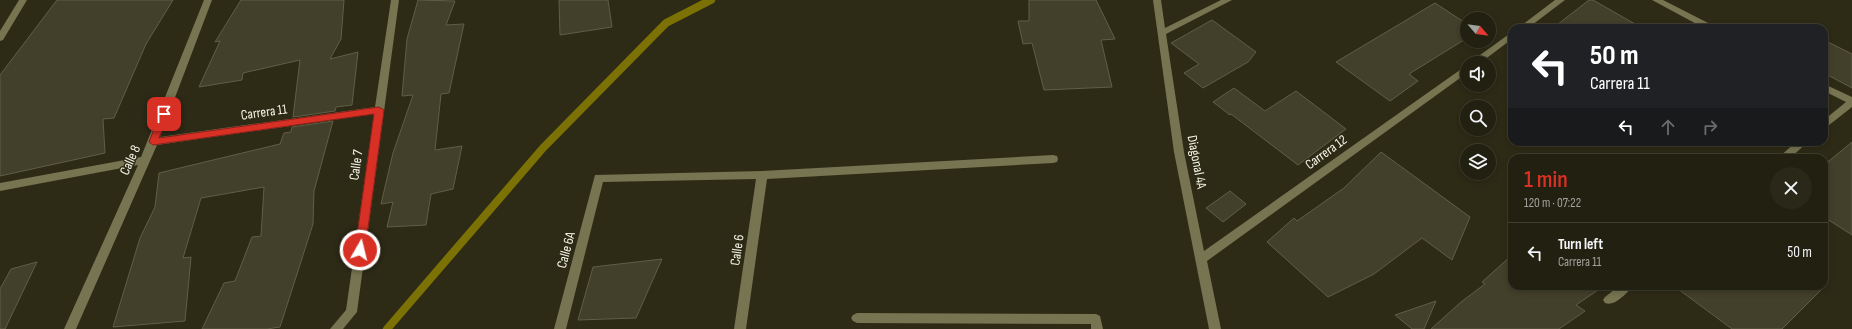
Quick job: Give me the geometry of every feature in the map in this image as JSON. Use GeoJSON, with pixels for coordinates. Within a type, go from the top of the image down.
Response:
{"type":"FeatureCollection","features":[{"type":"Feature","properties":{"kind":"street"},"geometry":{"type":"LineString","coordinates":[[0,38],[23,0]]}},
{"type":"Feature","properties":{"kind":"street","name":"Calle 8"},"geometry":{"type":"LineString","coordinates":[[70,329],[153,142],[208,0]]}},
{"type":"Feature","properties":{"kind":"street","name":"Calle 7"},"geometry":{"type":"LineString","coordinates":[[336,329],[351,312],[395,0]]}},
{"type":"Feature","properties":{"kind":"street","name":"Diagonal 4A"},"geometry":{"type":"LineString","coordinates":[[1157,0],[1179,152],[1215,329]]}},
{"type":"Feature","properties":{"kind":"street"},"geometry":{"type":"LineString","coordinates":[[1162,33],[1228,0]]}},
{"type":"Feature","properties":{"kind":"street"},"geometry":{"type":"LineString","coordinates":[[1528,24],[1561,0]]}},
{"type":"Feature","properties":{"kind":"street"},"geometry":{"type":"LineString","coordinates":[[1656,0],[1703,24]]}},
{"type":"Feature","properties":{"kind":"street"},"geometry":{"type":"LineString","coordinates":[[1484,56],[1508,38]]}},
{"type":"Feature","properties":{"kind":"street","name":"Carrera 12"},"geometry":{"type":"LineString","coordinates":[[1201,259],[1460,73]]}},
{"type":"Feature","properties":{"kind":"street"},"geometry":{"type":"LineString","coordinates":[[1828,89],[1852,101],[1828,122]]}},
{"type":"Feature","properties":{"kind":"street","name":"Carrera 11"},"geometry":{"type":"LineString","coordinates":[[153,142],[379,110]]}},
{"type":"Feature","properties":{"kind":"street"},"geometry":{"type":"LineString","coordinates":[[1788,154],[1798,146]]}},
{"type":"Feature","properties":{"kind":"street"},"geometry":{"type":"LineString","coordinates":[[762,175],[1053,159]]}},
{"type":"Feature","properties":{"kind":"street"},"geometry":{"type":"LineString","coordinates":[[0,187],[145,160]]}},
{"type":"Feature","properties":{"kind":"street","name":"Calle 6A"},"geometry":{"type":"LineString","coordinates":[[560,329],[599,178],[762,175]]}},
{"type":"Feature","properties":{"kind":"street","name":"Calle 6"},"geometry":{"type":"LineString","coordinates":[[740,329],[762,175]]}},
{"type":"Feature","properties":{"kind":"street"},"geometry":{"type":"LineString","coordinates":[[1610,300],[1622,290]]}},
{"type":"Feature","properties":{"kind":"street"},"geometry":{"type":"LineString","coordinates":[[857,318],[1096,319],[1097,329]]}},
{"type":"Feature","properties":{"kind":"building"},"geometry":{"type":"Polygon","coordinates":[[[57,0],[173,0],[146,44],[114,118],[103,119],[105,153],[0,176],[0,75],[57,0]]]}},
{"type":"Feature","properties":{"kind":"building"},"geometry":{"type":"Polygon","coordinates":[[[241,0],[344,0],[341,39],[330,59],[358,52],[352,105],[336,107],[335,111],[293,117],[300,60],[243,73],[242,80],[199,87],[220,41],[215,42],[241,0]]]}},
{"type":"Feature","properties":{"kind":"building"},"geometry":{"type":"Polygon","coordinates":[[[418,0],[455,1],[446,25],[464,24],[449,93],[441,94],[435,150],[462,146],[453,189],[431,194],[426,225],[387,227],[393,202],[381,204],[393,153],[413,95],[402,96],[407,39],[418,0]]]}},
{"type":"Feature","properties":{"kind":"building"},"geometry":{"type":"Polygon","coordinates":[[[559,0],[608,0],[612,27],[560,35],[559,0]]]}},
{"type":"Feature","properties":{"kind":"building"},"geometry":{"type":"Polygon","coordinates":[[[1029,0],[1096,0],[1115,39],[1101,40],[1112,87],[1044,90],[1032,43],[1023,44],[1018,21],[1029,21],[1029,0]]]}},
{"type":"Feature","properties":{"kind":"building"},"geometry":{"type":"Polygon","coordinates":[[[1589,0],[1593,0],[1635,24],[1558,24],[1589,0]]]}},
{"type":"Feature","properties":{"kind":"building"},"geometry":{"type":"Polygon","coordinates":[[[1435,3],[1460,19],[1460,42],[1409,74],[1418,81],[1390,101],[1336,62],[1435,3]]]}},
{"type":"Feature","properties":{"kind":"building"},"geometry":{"type":"Polygon","coordinates":[[[1212,20],[1256,52],[1248,62],[1203,88],[1184,73],[1199,64],[1171,43],[1212,20]]]}},
{"type":"Feature","properties":{"kind":"building"},"geometry":{"type":"Polygon","coordinates":[[[1828,42],[1852,54],[1852,88],[1828,75],[1828,42]]]}},
{"type":"Feature","properties":{"kind":"building"},"geometry":{"type":"Polygon","coordinates":[[[1234,88],[1265,111],[1296,91],[1346,129],[1298,165],[1213,102],[1234,88]]]}},
{"type":"Feature","properties":{"kind":"building"},"geometry":{"type":"Polygon","coordinates":[[[333,121],[314,191],[313,224],[280,327],[267,329],[202,329],[224,283],[235,281],[252,237],[261,236],[264,187],[201,198],[183,258],[191,257],[185,321],[113,327],[140,238],[155,207],[159,173],[280,144],[284,133],[291,132],[292,127],[333,121]]]}},
{"type":"Feature","properties":{"kind":"building"},"geometry":{"type":"Polygon","coordinates":[[[1852,142],[1852,235],[1828,220],[1828,162],[1852,142]]]}},
{"type":"Feature","properties":{"kind":"building"},"geometry":{"type":"Polygon","coordinates":[[[1381,152],[1470,217],[1452,260],[1422,238],[1374,274],[1328,297],[1267,242],[1294,218],[1297,221],[1344,188],[1381,152]]]}},
{"type":"Feature","properties":{"kind":"building"},"geometry":{"type":"Polygon","coordinates":[[[1230,191],[1246,204],[1223,222],[1206,208],[1230,191]]]}},
{"type":"Feature","properties":{"kind":"building"},"geometry":{"type":"Polygon","coordinates":[[[662,259],[636,318],[578,320],[593,267],[662,259]]]}},
{"type":"Feature","properties":{"kind":"building"},"geometry":{"type":"Polygon","coordinates":[[[1508,259],[1508,290],[1598,290],[1576,305],[1585,311],[1559,329],[1431,329],[1461,302],[1485,284],[1482,282],[1508,259]]]}},
{"type":"Feature","properties":{"kind":"building"},"geometry":{"type":"Polygon","coordinates":[[[37,262],[5,329],[0,329],[0,289],[11,269],[37,262]]]}},
{"type":"Feature","properties":{"kind":"building"},"geometry":{"type":"Polygon","coordinates":[[[1679,290],[1821,290],[1782,329],[1732,329],[1679,290]]]}},
{"type":"Feature","properties":{"kind":"building"},"geometry":{"type":"Polygon","coordinates":[[[1436,301],[1424,329],[1412,329],[1395,315],[1436,301]]]}},
{"type":"Feature","properties":{"kind":"waterway"},"geometry":{"type":"LineString","coordinates":[[387,329],[543,148],[666,23],[711,0]]}},
{"type":"Feature","properties":{"kind":"route"},"geometry":{"type":"LineString","coordinates":[[164,114],[153,142],[379,110],[360,250]]}}]}
